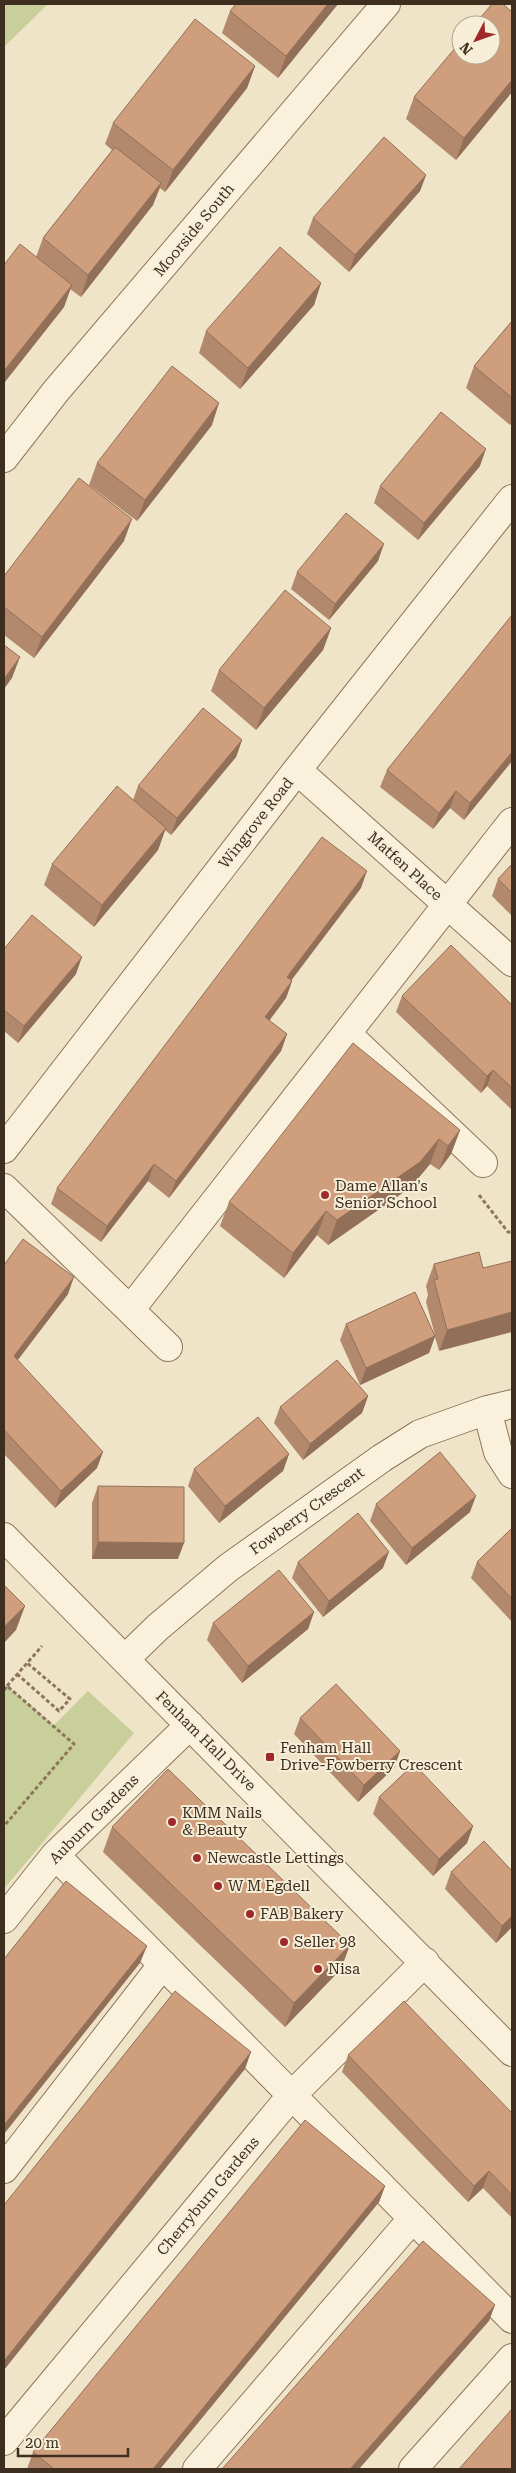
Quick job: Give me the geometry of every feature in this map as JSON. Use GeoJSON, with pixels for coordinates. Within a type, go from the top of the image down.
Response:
{"type":"FeatureCollection","features":[{"type":"Feature","properties":{"kind":"street","name":"Moorside South"},"geometry":{"type":"LineString","coordinates":[[4,458],[63,383],[386,4]]}},
{"type":"Feature","properties":{"kind":"street","name":"Wingrove Road"},"geometry":{"type":"LineString","coordinates":[[4,1149],[297,770],[512,499]]}},
{"type":"Feature","properties":{"kind":"street","name":"Matfen Place"},"geometry":{"type":"LineString","coordinates":[[297,770],[512,962]]}},
{"type":"Feature","properties":{"kind":"street"},"geometry":{"type":"LineString","coordinates":[[130,1310],[512,822]]}},
{"type":"Feature","properties":{"kind":"street"},"geometry":{"type":"LineString","coordinates":[[347,1034],[483,1163]]}},
{"type":"Feature","properties":{"kind":"street"},"geometry":{"type":"LineString","coordinates":[[4,1188],[168,1347]]}},
{"type":"Feature","properties":{"kind":"street"},"geometry":{"type":"LineString","coordinates":[[500,1407],[498,1452],[512,1474]]}},
{"type":"Feature","properties":{"kind":"street","name":"Fowberry Crescent"},"geometry":{"type":"LineString","coordinates":[[125,1659],[158,1627],[228,1568],[382,1458],[420,1434],[500,1407]]}},
{"type":"Feature","properties":{"kind":"street","name":"Fenham Hall Drive"},"geometry":{"type":"LineString","coordinates":[[4,1536],[512,2052]]}},
{"type":"Feature","properties":{"kind":"street","name":"Auburn Gardens"},"geometry":{"type":"LineString","coordinates":[[4,1919],[55,1855],[190,1725]]}},
{"type":"Feature","properties":{"kind":"street"},"geometry":{"type":"LineString","coordinates":[[55,1855],[512,2319]]}},
{"type":"Feature","properties":{"kind":"street","name":"Cherryburn Gardens"},"geometry":{"type":"LineString","coordinates":[[4,2441],[291,2096],[425,1962]]}},
{"type":"Feature","properties":{"kind":"street"},"geometry":{"type":"LineString","coordinates":[[4,2170],[163,1964]]}},
{"type":"Feature","properties":{"kind":"street"},"geometry":{"type":"LineString","coordinates":[[198,2469],[412,2218]]}},
{"type":"Feature","properties":{"kind":"street"},"geometry":{"type":"LineString","coordinates":[[413,2469],[512,2358]]}},
{"type":"Feature","properties":{"kind":"path"},"geometry":{"type":"LineString","coordinates":[[4,1690],[42,1646]]}},
{"type":"Feature","properties":{"kind":"path"},"geometry":{"type":"LineString","coordinates":[[17,1674],[59,1711],[70,1699],[27,1663]]}},
{"type":"Feature","properties":{"kind":"path"},"geometry":{"type":"LineString","coordinates":[[4,1826],[74,1744],[7,1686]]}},
{"type":"Feature","properties":{"kind":"green space"},"geometry":{"type":"Polygon","coordinates":[[[4,4],[48,4],[4,47],[4,4]]]}},
{"type":"Feature","properties":{"kind":"green space"},"geometry":{"type":"Polygon","coordinates":[[[7,1686],[54,1725],[88,1691],[134,1733],[4,1889],[4,1690],[7,1686]]]}},
{"type":"Feature","properties":{"kind":"building"},"geometry":{"type":"Polygon","coordinates":[[[236,4],[328,4],[286,56],[230,11],[236,4]]]}},
{"type":"Feature","properties":{"kind":"building"},"geometry":{"type":"Polygon","coordinates":[[[492,4],[503,4],[512,12],[512,80],[464,138],[414,97],[451,53],[451,65],[501,65],[501,15],[483,15],[492,4]]]}},
{"type":"Feature","properties":{"kind":"building"},"geometry":{"type":"Polygon","coordinates":[[[195,19],[255,66],[173,170],[113,123],[195,19]]]}},
{"type":"Feature","properties":{"kind":"building"},"geometry":{"type":"Polygon","coordinates":[[[384,137],[426,175],[355,255],[313,218],[384,137]]]}},
{"type":"Feature","properties":{"kind":"building"},"geometry":{"type":"Polygon","coordinates":[[[115,147],[161,183],[88,275],[43,238],[115,147]]]}},
{"type":"Feature","properties":{"kind":"building"},"geometry":{"type":"Polygon","coordinates":[[[20,244],[72,285],[4,371],[4,265],[20,244]]]}},
{"type":"Feature","properties":{"kind":"building"},"geometry":{"type":"Polygon","coordinates":[[[280,247],[321,283],[248,368],[206,331],[280,247]]]}},
{"type":"Feature","properties":{"kind":"building"},"geometry":{"type":"Polygon","coordinates":[[[512,321],[512,398],[474,366],[512,321]]]}},
{"type":"Feature","properties":{"kind":"building"},"geometry":{"type":"Polygon","coordinates":[[[172,366],[219,403],[145,500],[97,463],[172,366]]]}},
{"type":"Feature","properties":{"kind":"building"},"geometry":{"type":"Polygon","coordinates":[[[441,412],[486,449],[424,523],[380,486],[441,412]]]}},
{"type":"Feature","properties":{"kind":"building"},"geometry":{"type":"Polygon","coordinates":[[[79,478],[132,519],[42,637],[4,607],[4,576],[79,478]]]}},
{"type":"Feature","properties":{"kind":"building"},"geometry":{"type":"Polygon","coordinates":[[[346,513],[384,544],[335,604],[297,572],[346,513]]]}},
{"type":"Feature","properties":{"kind":"building"},"geometry":{"type":"Polygon","coordinates":[[[285,590],[331,628],[264,708],[219,670],[285,590]]]}},
{"type":"Feature","properties":{"kind":"building"},"geometry":{"type":"Polygon","coordinates":[[[512,615],[512,752],[470,803],[456,791],[439,813],[387,770],[512,615]]]}},
{"type":"Feature","properties":{"kind":"building"},"geometry":{"type":"Polygon","coordinates":[[[4,645],[20,657],[4,679],[4,645]]]}},
{"type":"Feature","properties":{"kind":"building"},"geometry":{"type":"Polygon","coordinates":[[[203,708],[242,740],[177,818],[138,786],[203,708]]]}},
{"type":"Feature","properties":{"kind":"building"},"geometry":{"type":"Polygon","coordinates":[[[117,786],[166,828],[102,905],[52,864],[117,786]]]}},
{"type":"Feature","properties":{"kind":"building"},"geometry":{"type":"Polygon","coordinates":[[[322,837],[367,871],[287,977],[292,981],[265,1017],[287,1034],[176,1181],[154,1164],[107,1226],[57,1188],[322,837]]]}},
{"type":"Feature","properties":{"kind":"building"},"geometry":{"type":"Polygon","coordinates":[[[512,864],[512,893],[498,879],[512,864]]]}},
{"type":"Feature","properties":{"kind":"building"},"geometry":{"type":"Polygon","coordinates":[[[32,915],[82,957],[24,1026],[4,1010],[4,949],[32,915]]]}},
{"type":"Feature","properties":{"kind":"building"},"geometry":{"type":"Polygon","coordinates":[[[451,945],[512,1005],[512,1088],[493,1070],[487,1076],[402,996],[451,945]]]}},
{"type":"Feature","properties":{"kind":"building"},"geometry":{"type":"Polygon","coordinates":[[[353,1043],[460,1130],[448,1146],[439,1139],[420,1162],[337,1220],[326,1211],[293,1253],[229,1202],[353,1043]]]}},
{"type":"Feature","properties":{"kind":"building"},"geometry":{"type":"Polygon","coordinates":[[[23,1239],[74,1277],[14,1356],[103,1452],[61,1491],[4,1430],[4,1265],[23,1239]]]}},
{"type":"Feature","properties":{"kind":"building"},"geometry":{"type":"Polygon","coordinates":[[[479,1252],[483,1268],[512,1261],[512,1312],[447,1330],[434,1280],[438,1279],[434,1264],[479,1252]]]}},
{"type":"Feature","properties":{"kind":"building"},"geometry":{"type":"Polygon","coordinates":[[[415,1292],[435,1336],[366,1368],[346,1324],[415,1292]]]}},
{"type":"Feature","properties":{"kind":"building"},"geometry":{"type":"Polygon","coordinates":[[[337,1360],[368,1396],[310,1444],[280,1407],[337,1360]]]}},
{"type":"Feature","properties":{"kind":"building"},"geometry":{"type":"Polygon","coordinates":[[[258,1417],[289,1454],[225,1506],[194,1469],[258,1417]]]}},
{"type":"Feature","properties":{"kind":"building"},"geometry":{"type":"Polygon","coordinates":[[[440,1452],[476,1496],[412,1548],[376,1504],[440,1452]]]}},
{"type":"Feature","properties":{"kind":"building"},"geometry":{"type":"Polygon","coordinates":[[[98,1486],[184,1487],[184,1543],[98,1542],[98,1486]]]}},
{"type":"Feature","properties":{"kind":"building"},"geometry":{"type":"Polygon","coordinates":[[[358,1513],[389,1552],[329,1601],[298,1562],[358,1513]]]}},
{"type":"Feature","properties":{"kind":"building"},"geometry":{"type":"Polygon","coordinates":[[[512,1528],[512,1599],[477,1562],[512,1528]]]}},
{"type":"Feature","properties":{"kind":"building"},"geometry":{"type":"Polygon","coordinates":[[[279,1570],[314,1612],[248,1666],[213,1623],[279,1570]]]}},
{"type":"Feature","properties":{"kind":"building"},"geometry":{"type":"Polygon","coordinates":[[[4,1585],[25,1606],[4,1627],[4,1585]]]}},
{"type":"Feature","properties":{"kind":"building"},"geometry":{"type":"Polygon","coordinates":[[[336,1684],[400,1751],[364,1785],[300,1718],[336,1684]]]}},
{"type":"Feature","properties":{"kind":"building"},"geometry":{"type":"Polygon","coordinates":[[[414,1764],[473,1826],[439,1859],[379,1797],[414,1764]]]}},
{"type":"Feature","properties":{"kind":"building"},"geometry":{"type":"Polygon","coordinates":[[[168,1769],[350,1945],[294,2003],[112,1827],[168,1769]]]}},
{"type":"Feature","properties":{"kind":"building"},"geometry":{"type":"Polygon","coordinates":[[[484,1841],[512,1871],[512,1916],[502,1926],[451,1872],[484,1841]]]}},
{"type":"Feature","properties":{"kind":"building"},"geometry":{"type":"Polygon","coordinates":[[[66,1881],[147,1946],[4,2125],[4,1959],[66,1881]]]}},
{"type":"Feature","properties":{"kind":"building"},"geometry":{"type":"Polygon","coordinates":[[[175,1991],[251,2052],[4,2361],[4,2205],[175,1991]]]}},
{"type":"Feature","properties":{"kind":"building"},"geometry":{"type":"Polygon","coordinates":[[[404,2001],[512,2113],[512,2195],[489,2171],[474,2186],[348,2055],[404,2001]]]}},
{"type":"Feature","properties":{"kind":"building"},"geometry":{"type":"Polygon","coordinates":[[[305,2120],[385,2186],[153,2469],[54,2469],[33,2452],[305,2120]]]}},
{"type":"Feature","properties":{"kind":"building"},"geometry":{"type":"Polygon","coordinates":[[[423,2241],[495,2305],[350,2469],[222,2469],[423,2241]]]}},
{"type":"Feature","properties":{"kind":"building"},"geometry":{"type":"Polygon","coordinates":[[[512,2409],[512,2469],[459,2469],[512,2409]]]}},
{"type":"Feature","properties":{"kind":"place","name":"Dame Allan's Senior School"},"geometry":{"type":"Point","coordinates":[325,1195]}},
{"type":"Feature","properties":{"kind":"place","name":"Fenham Hall Drive-Fowberry Crescent"},"geometry":{"type":"Point","coordinates":[270,1757]}},
{"type":"Feature","properties":{"kind":"place","name":"KMM Nails & Beauty"},"geometry":{"type":"Point","coordinates":[172,1822]}},
{"type":"Feature","properties":{"kind":"place","name":"Newcastle Lettings"},"geometry":{"type":"Point","coordinates":[197,1858]}},
{"type":"Feature","properties":{"kind":"place","name":"W M Egdell"},"geometry":{"type":"Point","coordinates":[218,1886]}},
{"type":"Feature","properties":{"kind":"place","name":"FAB Bakery"},"geometry":{"type":"Point","coordinates":[250,1914]}},
{"type":"Feature","properties":{"kind":"place","name":"Seller 98"},"geometry":{"type":"Point","coordinates":[284,1942]}},
{"type":"Feature","properties":{"kind":"place","name":"Nisa"},"geometry":{"type":"Point","coordinates":[318,1969]}}]}
